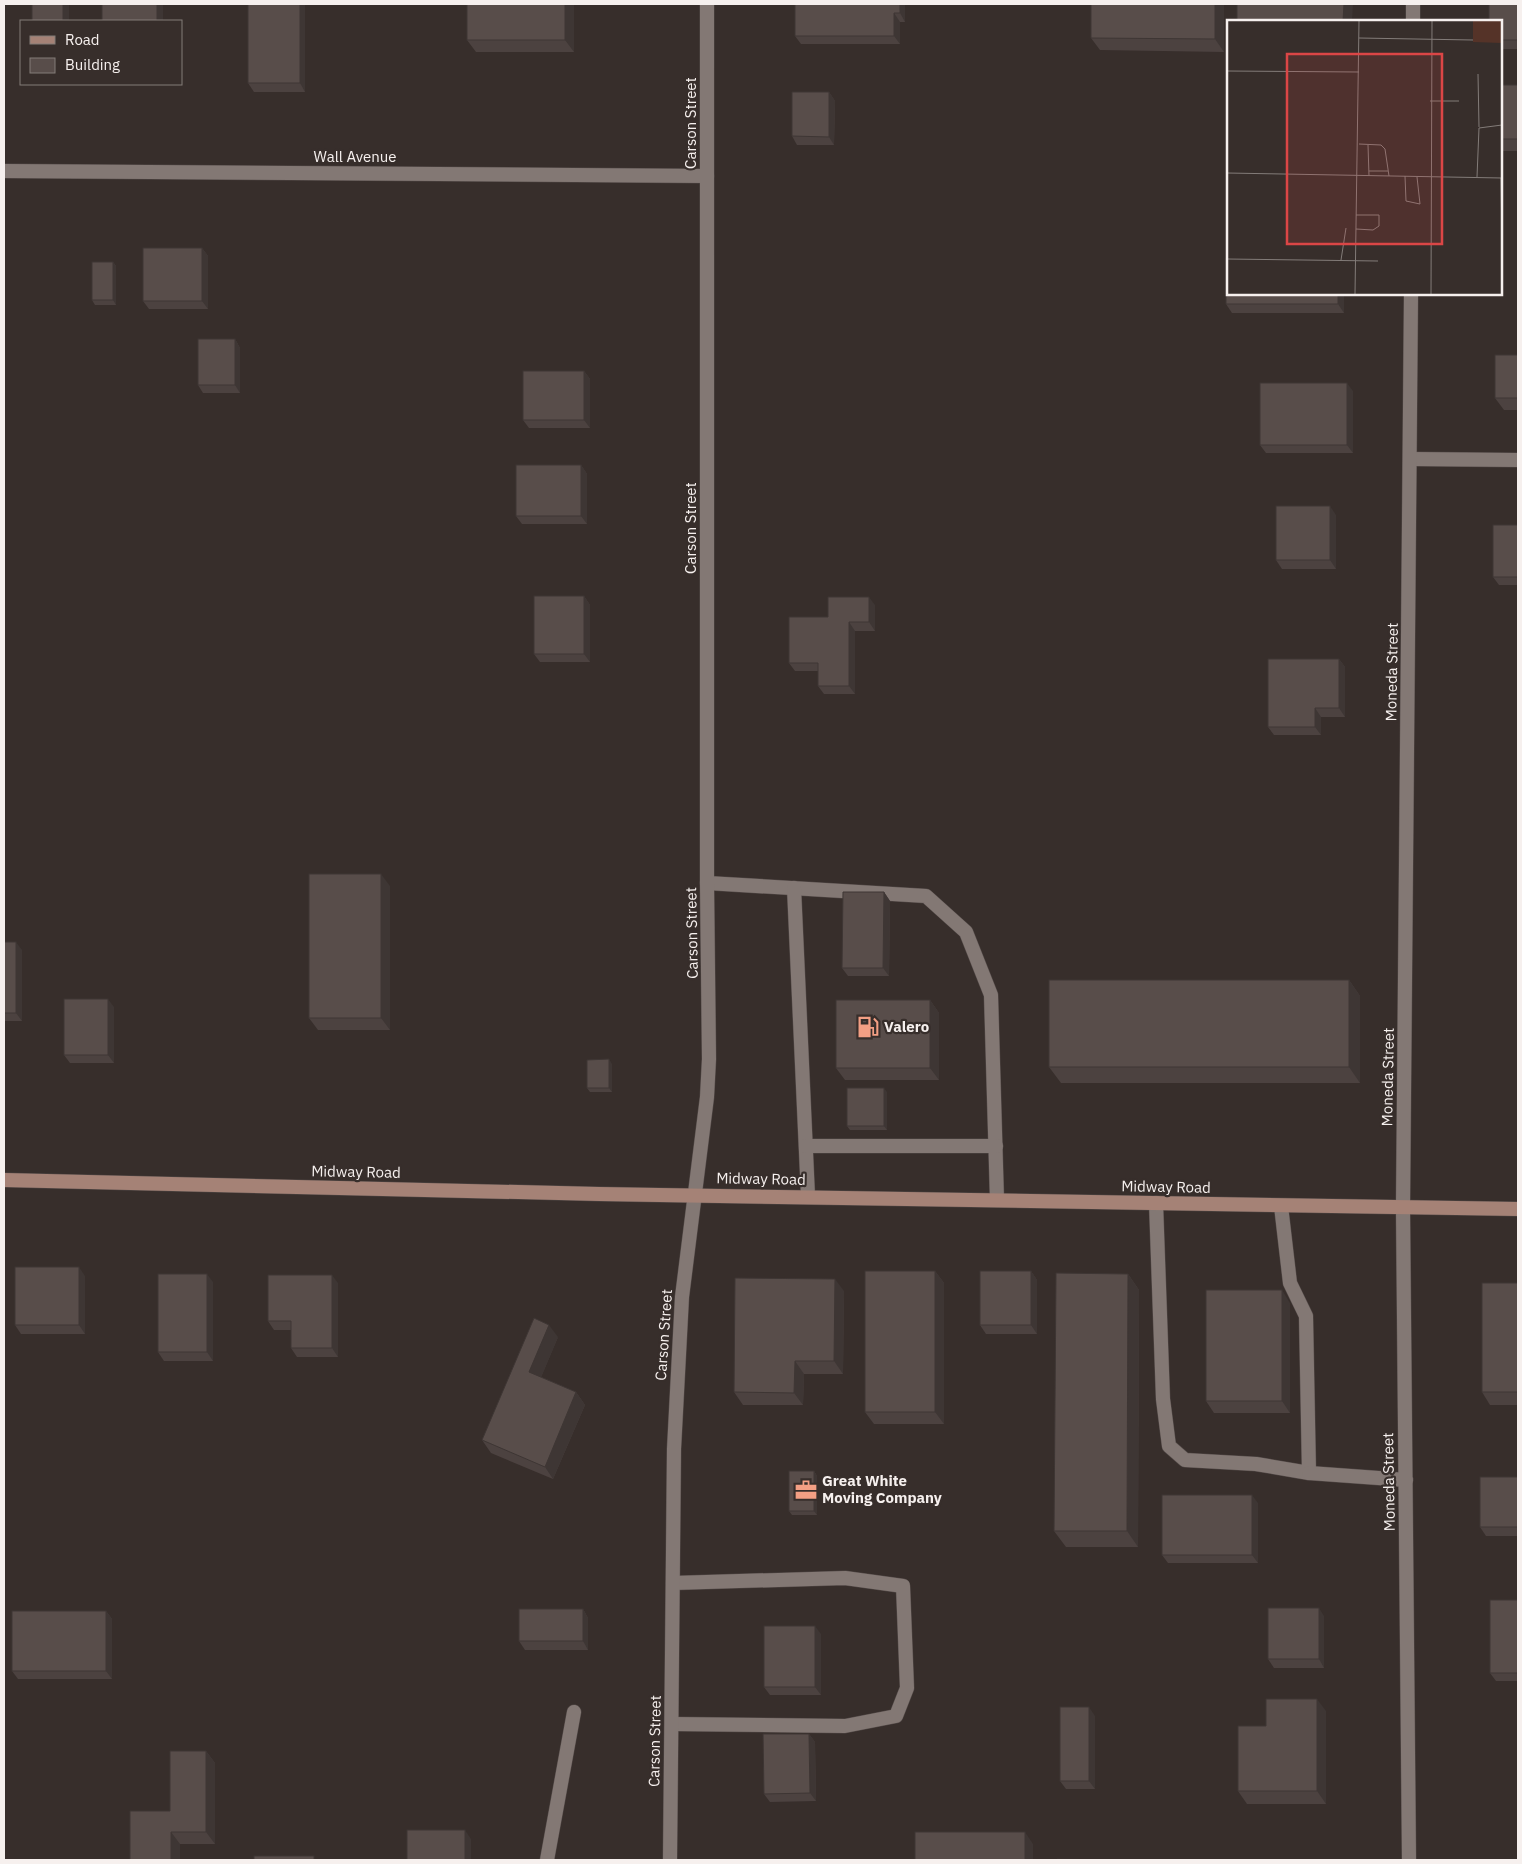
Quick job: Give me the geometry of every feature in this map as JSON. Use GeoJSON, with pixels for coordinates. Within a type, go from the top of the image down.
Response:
{"type":"FeatureCollection","features":[{"type":"Feature","properties":{"kind":"main road","name":"Midway Road"},"geometry":{"type":"LineString","coordinates":[[4,1180],[599,1194],[695,1194],[1518,1209]]}},
{"type":"Feature","properties":{"kind":"street","name":"Carson Street"},"geometry":{"type":"LineString","coordinates":[[670,1860],[674,1449],[682,1297],[707,1097],[709,1059],[707,883],[707,4]]}},
{"type":"Feature","properties":{"kind":"street"},"geometry":{"type":"LineString","coordinates":[[1413,20],[1414,4]]}},
{"type":"Feature","properties":{"kind":"street","name":"Wall Avenue"},"geometry":{"type":"LineString","coordinates":[[4,171],[707,176]]}},
{"type":"Feature","properties":{"kind":"street","name":"Moneda Street"},"geometry":{"type":"LineString","coordinates":[[1409,1860],[1403,1208],[1411,295]]}},
{"type":"Feature","properties":{"kind":"street"},"geometry":{"type":"LineString","coordinates":[[1410,460],[1518,460]]}},
{"type":"Feature","properties":{"kind":"street"},"geometry":{"type":"LineString","coordinates":[[707,883],[926,896],[966,932],[991,994],[997,1200]]}},
{"type":"Feature","properties":{"kind":"street"},"geometry":{"type":"LineString","coordinates":[[794,888],[808,1196]]}},
{"type":"Feature","properties":{"kind":"street"},"geometry":{"type":"LineString","coordinates":[[806,1146],[996,1146]]}},
{"type":"Feature","properties":{"kind":"street"},"geometry":{"type":"LineString","coordinates":[[1156,1203],[1163,1399],[1169,1446],[1186,1460],[1256,1464],[1309,1473],[1406,1480]]}},
{"type":"Feature","properties":{"kind":"street"},"geometry":{"type":"LineString","coordinates":[[1281,1206],[1290,1283],[1306,1316],[1309,1473]]}},
{"type":"Feature","properties":{"kind":"street"},"geometry":{"type":"LineString","coordinates":[[672,1724],[845,1726],[896,1716],[907,1688],[904,1586],[845,1578],[673,1583]]}},
{"type":"Feature","properties":{"kind":"street"},"geometry":{"type":"LineString","coordinates":[[547,1860],[574,1712]]}},
{"type":"Feature","properties":{"kind":"building"},"geometry":{"type":"Polygon","coordinates":[[[32,4],[63,4],[63,20],[32,20],[32,4]]]}},
{"type":"Feature","properties":{"kind":"building"},"geometry":{"type":"Polygon","coordinates":[[[102,4],[157,4],[157,20],[102,20],[102,4]]]}},
{"type":"Feature","properties":{"kind":"building"},"geometry":{"type":"Polygon","coordinates":[[[248,4],[300,4],[300,83],[248,83],[248,4]]]}},
{"type":"Feature","properties":{"kind":"building"},"geometry":{"type":"Polygon","coordinates":[[[467,4],[565,4],[565,40],[467,40],[467,4]]]}},
{"type":"Feature","properties":{"kind":"building"},"geometry":{"type":"Polygon","coordinates":[[[795,4],[900,4],[900,13],[894,13],[894,36],[795,36],[795,4]]]}},
{"type":"Feature","properties":{"kind":"building"},"geometry":{"type":"Polygon","coordinates":[[[1091,4],[1215,4],[1215,39],[1091,38],[1091,4]]]}},
{"type":"Feature","properties":{"kind":"building"},"geometry":{"type":"Polygon","coordinates":[[[1237,4],[1344,4],[1343,20],[1237,20],[1237,4]]]}},
{"type":"Feature","properties":{"kind":"building"},"geometry":{"type":"Polygon","coordinates":[[[1489,4],[1518,4],[1518,40],[1502,40],[1502,20],[1489,20],[1489,4]]]}},
{"type":"Feature","properties":{"kind":"building"},"geometry":{"type":"Polygon","coordinates":[[[1502,85],[1518,85],[1518,139],[1502,139],[1502,85]]]}},
{"type":"Feature","properties":{"kind":"building"},"geometry":{"type":"Polygon","coordinates":[[[792,92],[829,92],[829,137],[792,136],[792,92]]]}},
{"type":"Feature","properties":{"kind":"building"},"geometry":{"type":"Polygon","coordinates":[[[143,248],[202,248],[202,301],[143,301],[143,248]]]}},
{"type":"Feature","properties":{"kind":"building"},"geometry":{"type":"Polygon","coordinates":[[[1226,258],[1227,295],[1338,295],[1338,304],[1226,304],[1226,258]]]}},
{"type":"Feature","properties":{"kind":"building"},"geometry":{"type":"Polygon","coordinates":[[[92,262],[113,262],[113,300],[92,300],[92,262]]]}},
{"type":"Feature","properties":{"kind":"building"},"geometry":{"type":"Polygon","coordinates":[[[198,339],[235,339],[235,385],[198,385],[198,339]]]}},
{"type":"Feature","properties":{"kind":"building"},"geometry":{"type":"Polygon","coordinates":[[[1495,355],[1518,355],[1518,398],[1495,398],[1495,355]]]}},
{"type":"Feature","properties":{"kind":"building"},"geometry":{"type":"Polygon","coordinates":[[[523,371],[584,371],[584,420],[523,420],[523,371]]]}},
{"type":"Feature","properties":{"kind":"building"},"geometry":{"type":"Polygon","coordinates":[[[1260,383],[1347,383],[1347,445],[1260,445],[1260,383]]]}},
{"type":"Feature","properties":{"kind":"building"},"geometry":{"type":"Polygon","coordinates":[[[516,465],[581,465],[581,516],[516,516],[516,465]]]}},
{"type":"Feature","properties":{"kind":"building"},"geometry":{"type":"Polygon","coordinates":[[[1276,506],[1330,506],[1330,560],[1276,560],[1276,506]]]}},
{"type":"Feature","properties":{"kind":"building"},"geometry":{"type":"Polygon","coordinates":[[[1493,525],[1518,525],[1518,577],[1493,577],[1493,525]]]}},
{"type":"Feature","properties":{"kind":"building"},"geometry":{"type":"Polygon","coordinates":[[[534,596],[584,596],[584,654],[534,654],[534,596]]]}},
{"type":"Feature","properties":{"kind":"building"},"geometry":{"type":"Polygon","coordinates":[[[828,597],[869,597],[869,622],[849,622],[849,686],[818,686],[818,663],[789,663],[789,617],[828,617],[828,597]]]}},
{"type":"Feature","properties":{"kind":"building"},"geometry":{"type":"Polygon","coordinates":[[[1268,659],[1339,659],[1339,708],[1315,708],[1315,727],[1268,727],[1268,659]]]}},
{"type":"Feature","properties":{"kind":"building"},"geometry":{"type":"Polygon","coordinates":[[[309,874],[381,874],[381,1018],[309,1018],[309,874]]]}},
{"type":"Feature","properties":{"kind":"building"},"geometry":{"type":"Polygon","coordinates":[[[843,892],[884,892],[883,968],[842,968],[843,892]]]}},
{"type":"Feature","properties":{"kind":"building"},"geometry":{"type":"Polygon","coordinates":[[[4,942],[16,942],[16,1013],[4,1013],[4,942]]]}},
{"type":"Feature","properties":{"kind":"building"},"geometry":{"type":"Polygon","coordinates":[[[1049,980],[1349,980],[1349,1067],[1049,1067],[1049,980]]]}},
{"type":"Feature","properties":{"kind":"building"},"geometry":{"type":"Polygon","coordinates":[[[64,999],[108,999],[108,1055],[64,1055],[64,999]]]}},
{"type":"Feature","properties":{"kind":"building"},"geometry":{"type":"Polygon","coordinates":[[[836,1000],[930,1000],[930,1068],[836,1068],[836,1000]]]}},
{"type":"Feature","properties":{"kind":"building"},"geometry":{"type":"Polygon","coordinates":[[[609,1059],[609,1088],[587,1088],[587,1060],[609,1059]]]}},
{"type":"Feature","properties":{"kind":"building"},"geometry":{"type":"Polygon","coordinates":[[[847,1088],[884,1088],[884,1126],[847,1126],[847,1088]]]}},
{"type":"Feature","properties":{"kind":"building"},"geometry":{"type":"Polygon","coordinates":[[[15,1267],[79,1267],[79,1325],[15,1325],[15,1267]]]}},
{"type":"Feature","properties":{"kind":"building"},"geometry":{"type":"Polygon","coordinates":[[[865,1271],[935,1271],[935,1412],[865,1412],[865,1271]]]}},
{"type":"Feature","properties":{"kind":"building"},"geometry":{"type":"Polygon","coordinates":[[[980,1271],[1031,1271],[1031,1325],[980,1325],[980,1271]]]}},
{"type":"Feature","properties":{"kind":"building"},"geometry":{"type":"Polygon","coordinates":[[[1056,1273],[1128,1274],[1127,1531],[1054,1531],[1056,1273]]]}},
{"type":"Feature","properties":{"kind":"building"},"geometry":{"type":"Polygon","coordinates":[[[158,1274],[207,1274],[207,1352],[158,1352],[158,1274]]]}},
{"type":"Feature","properties":{"kind":"building"},"geometry":{"type":"Polygon","coordinates":[[[268,1275],[332,1275],[332,1348],[291,1348],[291,1321],[268,1321],[268,1275]]]}},
{"type":"Feature","properties":{"kind":"building"},"geometry":{"type":"Polygon","coordinates":[[[735,1278],[835,1279],[834,1361],[795,1361],[794,1393],[734,1392],[735,1278]]]}},
{"type":"Feature","properties":{"kind":"building"},"geometry":{"type":"Polygon","coordinates":[[[1482,1283],[1518,1283],[1518,1392],[1482,1392],[1482,1283]]]}},
{"type":"Feature","properties":{"kind":"building"},"geometry":{"type":"Polygon","coordinates":[[[1206,1290],[1282,1290],[1282,1401],[1206,1401],[1206,1290]]]}},
{"type":"Feature","properties":{"kind":"building"},"geometry":{"type":"Polygon","coordinates":[[[534,1318],[549,1325],[529,1372],[576,1392],[545,1467],[482,1440],[534,1318]]]}},
{"type":"Feature","properties":{"kind":"building"},"geometry":{"type":"Polygon","coordinates":[[[789,1471],[814,1471],[814,1511],[789,1511],[789,1471]]]}},
{"type":"Feature","properties":{"kind":"building"},"geometry":{"type":"Polygon","coordinates":[[[1480,1477],[1518,1477],[1518,1527],[1480,1527],[1480,1477]]]}},
{"type":"Feature","properties":{"kind":"building"},"geometry":{"type":"Polygon","coordinates":[[[1162,1495],[1252,1495],[1252,1555],[1162,1555],[1162,1495]]]}},
{"type":"Feature","properties":{"kind":"building"},"geometry":{"type":"Polygon","coordinates":[[[1490,1600],[1518,1600],[1518,1673],[1490,1673],[1490,1600]]]}},
{"type":"Feature","properties":{"kind":"building"},"geometry":{"type":"Polygon","coordinates":[[[1268,1608],[1319,1608],[1319,1659],[1268,1659],[1268,1608]]]}},
{"type":"Feature","properties":{"kind":"building"},"geometry":{"type":"Polygon","coordinates":[[[519,1609],[583,1609],[583,1641],[519,1641],[519,1609]]]}},
{"type":"Feature","properties":{"kind":"building"},"geometry":{"type":"Polygon","coordinates":[[[12,1611],[106,1611],[106,1671],[12,1671],[12,1611]]]}},
{"type":"Feature","properties":{"kind":"building"},"geometry":{"type":"Polygon","coordinates":[[[764,1626],[815,1626],[815,1687],[764,1687],[764,1626]]]}},
{"type":"Feature","properties":{"kind":"building"},"geometry":{"type":"Polygon","coordinates":[[[1266,1699],[1317,1699],[1317,1791],[1238,1791],[1238,1726],[1266,1726],[1266,1699]]]}},
{"type":"Feature","properties":{"kind":"building"},"geometry":{"type":"Polygon","coordinates":[[[1060,1707],[1089,1707],[1089,1781],[1060,1781],[1060,1707]]]}},
{"type":"Feature","properties":{"kind":"building"},"geometry":{"type":"Polygon","coordinates":[[[763,1734],[809,1734],[810,1793],[764,1794],[763,1734]]]}},
{"type":"Feature","properties":{"kind":"building"},"geometry":{"type":"Polygon","coordinates":[[[170,1751],[206,1751],[206,1832],[171,1832],[171,1860],[130,1860],[130,1811],[170,1811],[170,1751]]]}},
{"type":"Feature","properties":{"kind":"building"},"geometry":{"type":"Polygon","coordinates":[[[407,1830],[465,1830],[465,1860],[407,1860],[407,1830]]]}},
{"type":"Feature","properties":{"kind":"building"},"geometry":{"type":"Polygon","coordinates":[[[915,1832],[1025,1832],[1025,1860],[915,1860],[915,1832]]]}},
{"type":"Feature","properties":{"kind":"building"},"geometry":{"type":"Polygon","coordinates":[[[254,1856],[314,1856],[314,1860],[254,1860],[254,1856]]]}},
{"type":"Feature","properties":{"kind":"building"},"geometry":{"type":"Polygon","coordinates":[[[1057,1859],[1115,1860],[1057,1860],[1057,1859]]]}},
{"type":"Feature","properties":{"kind":"place","name":"Valero"},"geometry":{"type":"Point","coordinates":[868,1027]}},
{"type":"Feature","properties":{"kind":"place","name":"Great White Moving Company"},"geometry":{"type":"Point","coordinates":[806,1490]}}]}
